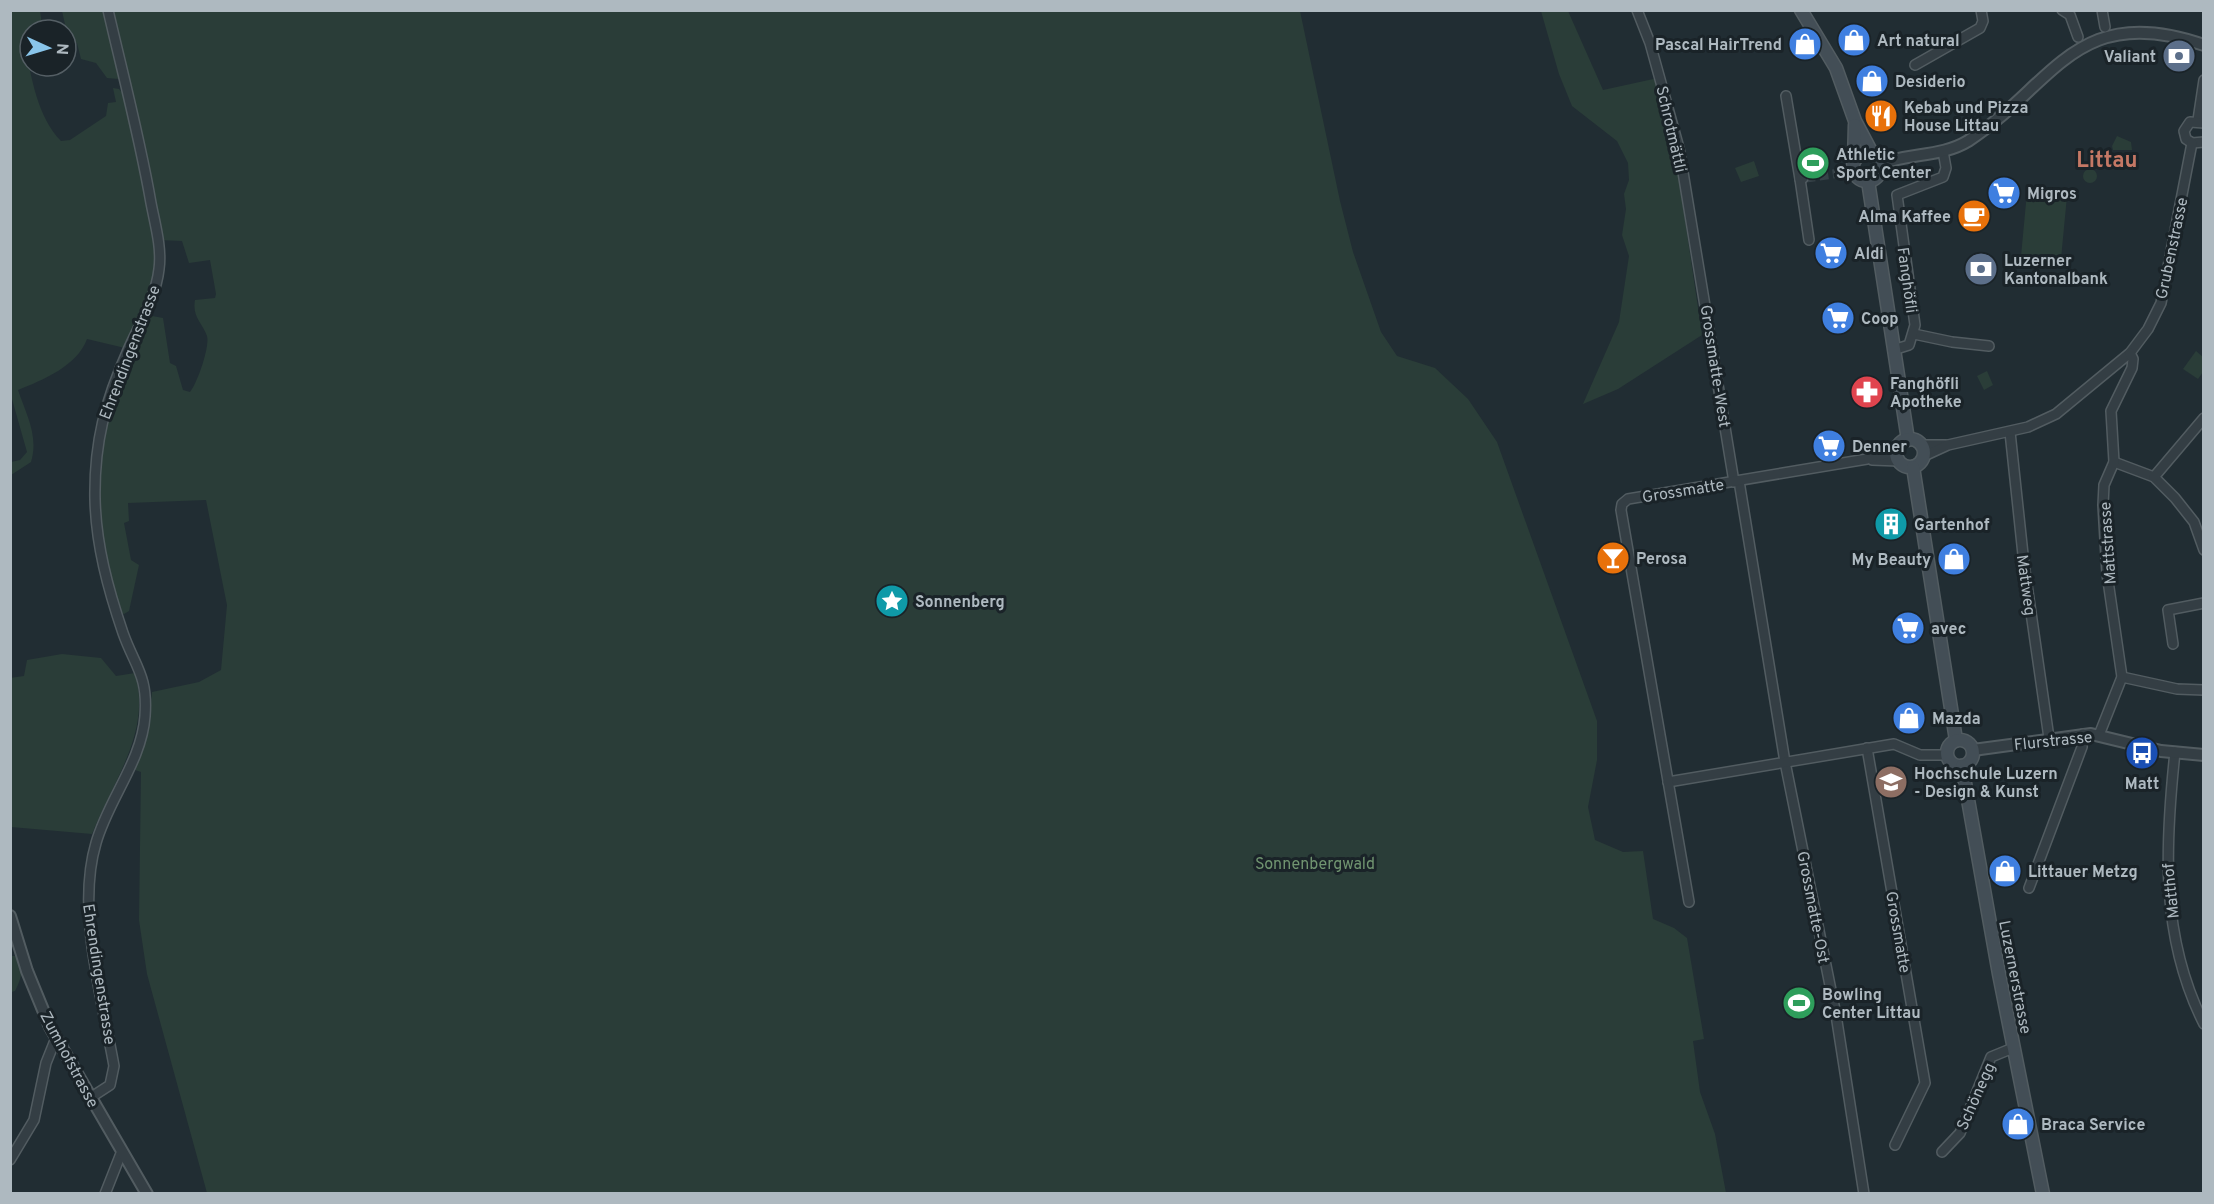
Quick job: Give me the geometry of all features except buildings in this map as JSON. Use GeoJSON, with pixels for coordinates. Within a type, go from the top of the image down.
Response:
{"type":"FeatureCollection","features":[{"type":"Feature","properties":{"kind":"main road"},"geometry":{"type":"LineString","coordinates":[[1801,10],[1836,68],[1855,121],[1877,159],[1877,177],[1868,181],[1861,180],[1849,168]]}},
{"type":"Feature","properties":{"kind":"main road"},"geometry":{"type":"LineString","coordinates":[[1849,168],[1855,121]]}},
{"type":"Feature","properties":{"kind":"main road"},"geometry":{"type":"LineString","coordinates":[[1849,168],[1862,154],[1877,159]]}},
{"type":"Feature","properties":{"kind":"main road"},"geometry":{"type":"LineString","coordinates":[[1868,181],[1908,440]]}},
{"type":"Feature","properties":{"kind":"main road"},"geometry":{"type":"LineString","coordinates":[[1912,467],[1920,463],[1923,451],[1917,441],[1908,440],[1901,443],[1898,456],[1912,467],[1956,740]]}},
{"type":"Feature","properties":{"kind":"main road"},"geometry":{"type":"LineString","coordinates":[[1956,740],[1968,742],[1973,750],[1972,759],[1962,766],[1954,765],[1947,755],[1949,745],[1956,740]]}},
{"type":"Feature","properties":{"kind":"main road","name":"Luzernerstrasse"},"geometry":{"type":"LineString","coordinates":[[1962,766],[2013,1048],[2043,1194]]}},
{"type":"Feature","properties":{"kind":"street","name":"Ehrendingenstrasse"},"geometry":{"type":"LineString","coordinates":[[90,1098],[110,1084],[114,1066],[89,920],[89,874],[100,831],[140,740],[146,707],[142,673],[123,633],[100,555],[96,534],[96,459],[107,399],[147,309],[160,266],[146,174],[108,10]]}},
{"type":"Feature","properties":{"kind":"street","name":"Schrotmättli"},"geometry":{"type":"LineString","coordinates":[[1637,10],[1665,94],[1678,148],[1697,250]]}},
{"type":"Feature","properties":{"kind":"street"},"geometry":{"type":"LineString","coordinates":[[1915,65],[1980,28],[1983,21],[1981,10]]}},
{"type":"Feature","properties":{"kind":"street"},"geometry":{"type":"LineString","coordinates":[[2062,10],[2070,15],[2078,38]]}},
{"type":"Feature","properties":{"kind":"street"},"geometry":{"type":"LineString","coordinates":[[2102,10],[2105,27]]}},
{"type":"Feature","properties":{"kind":"street"},"geometry":{"type":"LineString","coordinates":[[1877,159],[1943,151],[1965,143],[1992,124],[2056,56],[2078,38],[2105,27],[2126,23],[2154,26],[2204,45]]}},
{"type":"Feature","properties":{"kind":"street"},"geometry":{"type":"LineString","coordinates":[[2201,122],[2204,80]]}},
{"type":"Feature","properties":{"kind":"street"},"geometry":{"type":"LineString","coordinates":[[1786,96],[1803,178],[1809,240]]}},
{"type":"Feature","properties":{"kind":"street","name":"Grubenstrasse"},"geometry":{"type":"LineString","coordinates":[[1923,451],[2010,432],[2034,424],[2073,403],[2130,353],[2148,329],[2161,303],[2192,143],[2186,139],[2184,131],[2187,124],[2201,122]]}},
{"type":"Feature","properties":{"kind":"street"},"geometry":{"type":"LineString","coordinates":[[2192,143],[2203,142]]}},
{"type":"Feature","properties":{"kind":"street","name":"Fanghöfli"},"geometry":{"type":"LineString","coordinates":[[1893,350],[1907,346],[1914,334],[1897,195],[1943,177],[1946,168],[1943,151]]}},
{"type":"Feature","properties":{"kind":"street","name":"Grossmatte-West"},"geometry":{"type":"LineString","coordinates":[[1697,250],[1737,482]]}},
{"type":"Feature","properties":{"kind":"street","name":"Fanghöfli"},"geometry":{"type":"LineString","coordinates":[[1914,334],[1952,342],[1989,346]]}},
{"type":"Feature","properties":{"kind":"street","name":"Mattstrasse"},"geometry":{"type":"LineString","coordinates":[[2099,735],[2122,677],[2107,574],[2103,505],[2104,485],[2114,462],[2111,411],[2132,368],[2133,359],[2130,353]]}},
{"type":"Feature","properties":{"kind":"street"},"geometry":{"type":"LineString","coordinates":[[2154,477],[2204,418]]}},
{"type":"Feature","properties":{"kind":"street","name":"Mattweg"},"geometry":{"type":"LineString","coordinates":[[2010,432],[2024,564],[2049,738]]}},
{"type":"Feature","properties":{"kind":"street","name":"Grossmatte"},"geometry":{"type":"LineString","coordinates":[[1689,902],[1621,510],[1622,504],[1628,499],[1867,459],[1898,456]]}},
{"type":"Feature","properties":{"kind":"street"},"geometry":{"type":"LineString","coordinates":[[2114,462],[2154,477],[2188,510],[2204,550]]}},
{"type":"Feature","properties":{"kind":"street","name":"Grossmatte"},"geometry":{"type":"LineString","coordinates":[[1737,482],[1785,762]]}},
{"type":"Feature","properties":{"kind":"street"},"geometry":{"type":"LineString","coordinates":[[2173,644],[2168,610],[2204,603]]}},
{"type":"Feature","properties":{"kind":"street"},"geometry":{"type":"LineString","coordinates":[[2122,677],[2177,689],[2204,690]]}},
{"type":"Feature","properties":{"kind":"street"},"geometry":{"type":"LineString","coordinates":[[2029,888],[2076,762],[2084,734]]}},
{"type":"Feature","properties":{"kind":"street","name":"Flurstrasse"},"geometry":{"type":"LineString","coordinates":[[1973,750],[2084,734],[2099,735],[2175,752],[2204,755]]}},
{"type":"Feature","properties":{"kind":"street"},"geometry":{"type":"LineString","coordinates":[[1668,782],[1894,744],[1920,755],[1947,755]]}},
{"type":"Feature","properties":{"kind":"street","name":"Grossmatte"},"geometry":{"type":"LineString","coordinates":[[1867,748],[1925,1083],[1895,1145]]}},
{"type":"Feature","properties":{"kind":"street","name":"Matthof"},"geometry":{"type":"LineString","coordinates":[[2175,752],[2167,854],[2170,903],[2179,952],[2204,1024]]}},
{"type":"Feature","properties":{"kind":"street","name":"Grossmatte-Ost"},"geometry":{"type":"LineString","coordinates":[[1785,762],[1836,1015],[1864,1194]]}},
{"type":"Feature","properties":{"kind":"street","name":"Zumhofstrasse"},"geometry":{"type":"LineString","coordinates":[[10,916],[33,986],[56,1038],[147,1194]]}},
{"type":"Feature","properties":{"kind":"street"},"geometry":{"type":"LineString","coordinates":[[10,1160],[34,1120],[46,1063],[56,1038]]}},
{"type":"Feature","properties":{"kind":"street","name":"Schönegg"},"geometry":{"type":"LineString","coordinates":[[1942,1152],[1960,1133],[1991,1057],[2013,1048]]}},
{"type":"Feature","properties":{"kind":"street"},"geometry":{"type":"LineString","coordinates":[[105,1194],[108,1178],[122,1151]]}},
{"type":"Feature","properties":{"kind":"green space"},"geometry":{"type":"Polygon","coordinates":[[[11,11],[40,11],[41,18],[18,18],[18,78],[32,78],[41,109],[53,132],[61,141],[70,140],[106,116],[108,103],[116,102],[113,88],[119,89],[126,97],[154,233],[157,263],[151,289],[125,348],[87,339],[76,357],[58,371],[18,390],[33,434],[33,452],[31,462],[11,475],[11,462],[20,460],[27,452],[10,392],[11,11]]]}},
{"type":"Feature","properties":{"kind":"green space"},"geometry":{"type":"Polygon","coordinates":[[[62,11],[107,11],[119,79],[107,78],[96,63],[81,59],[78,47],[78,18],[64,18],[62,11]]]}},
{"type":"Feature","properties":{"kind":"green space","name":"Sonnenbergwald"},"geometry":{"type":"Polygon","coordinates":[[[110,11],[1300,11],[1340,201],[1353,252],[1381,332],[1397,356],[1435,368],[1468,399],[1497,442],[1597,721],[1597,760],[1588,807],[1595,840],[1623,852],[1643,851],[1653,919],[1674,928],[1687,938],[1704,1039],[1693,1041],[1700,1092],[1715,1134],[1726,1193],[207,1193],[147,974],[139,920],[141,772],[135,770],[149,724],[152,692],[199,682],[221,670],[227,605],[206,500],[128,503],[129,521],[124,523],[131,560],[139,565],[129,611],[121,613],[103,550],[98,496],[101,433],[117,385],[147,315],[163,318],[170,363],[176,366],[183,390],[190,392],[207,348],[207,336],[196,315],[195,300],[215,298],[216,294],[210,260],[189,263],[182,241],[159,240],[110,11]]]}},
{"type":"Feature","properties":{"kind":"green space"},"geometry":{"type":"Polygon","coordinates":[[[1541,11],[1568,11],[1603,90],[1658,78],[1668,115],[1679,179],[1702,335],[1618,389],[1583,404],[1619,322],[1629,256],[1622,235],[1626,209],[1624,194],[1629,180],[1628,163],[1617,141],[1572,106],[1559,74],[1541,11]]]}},
{"type":"Feature","properties":{"kind":"green space"},"geometry":{"type":"Polygon","coordinates":[[[2117,136],[2131,142],[2132,150],[2113,150],[2112,146],[2117,136]]]}},
{"type":"Feature","properties":{"kind":"green space"},"geometry":{"type":"Polygon","coordinates":[[[1754,161],[1759,176],[1741,182],[1735,168],[1754,161]]]}},
{"type":"Feature","properties":{"kind":"green space"},"geometry":{"type":"Polygon","coordinates":[[[2087,169],[2093,169],[2097,176],[2093,183],[2087,183],[2083,179],[2083,173],[2087,169]]]}},
{"type":"Feature","properties":{"kind":"green space"},"geometry":{"type":"Polygon","coordinates":[[[2027,192],[2067,196],[2061,259],[2021,256],[2027,192]]]}},
{"type":"Feature","properties":{"kind":"green space"},"geometry":{"type":"Polygon","coordinates":[[[2196,351],[2203,357],[2203,372],[2198,379],[2183,369],[2196,351]]]}},
{"type":"Feature","properties":{"kind":"green space"},"geometry":{"type":"Polygon","coordinates":[[[1987,371],[1993,385],[1984,390],[1977,376],[1987,371]]]}},
{"type":"Feature","properties":{"kind":"green space"},"geometry":{"type":"Polygon","coordinates":[[[62,654],[101,658],[116,676],[135,673],[139,694],[138,715],[128,755],[92,834],[11,827],[10,678],[24,676],[27,660],[62,654]]]}},
{"type":"Feature","properties":{"kind":"green space"},"geometry":{"type":"Polygon","coordinates":[[[11,956],[15,956],[18,961],[21,973],[15,991],[11,992],[11,956]]]}},
{"type":"Feature","properties":{"kind":"tunnel"},"geometry":{"type":"LineString","coordinates":[[1806,178],[1840,173]]}},
{"type":"Feature","properties":{"kind":"place","name":"Art natural"},"geometry":{"type":"Point","coordinates":[1854,40]}},
{"type":"Feature","properties":{"kind":"place","name":"Pascal HairTrend"},"geometry":{"type":"Point","coordinates":[1805,44]}},
{"type":"Feature","properties":{"kind":"place","name":"Valiant"},"geometry":{"type":"Point","coordinates":[2179,56]}},
{"type":"Feature","properties":{"kind":"place","name":"Desiderio"},"geometry":{"type":"Point","coordinates":[1872,81]}},
{"type":"Feature","properties":{"kind":"place","name":"Kebab und Pizza House Littau"},"geometry":{"type":"Point","coordinates":[1881,116]}},
{"type":"Feature","properties":{"kind":"place","name":"Athletic Sport Center"},"geometry":{"type":"Point","coordinates":[1813,163]}},
{"type":"Feature","properties":{"kind":"place","name":"Migros"},"geometry":{"type":"Point","coordinates":[2004,193]}},
{"type":"Feature","properties":{"kind":"place","name":"Alma Kaffee"},"geometry":{"type":"Point","coordinates":[1974,216]}},
{"type":"Feature","properties":{"kind":"place","name":"Aldi"},"geometry":{"type":"Point","coordinates":[1831,253]}},
{"type":"Feature","properties":{"kind":"place","name":"Luzerner Kantonalbank"},"geometry":{"type":"Point","coordinates":[1981,269]}},
{"type":"Feature","properties":{"kind":"place","name":"Coop"},"geometry":{"type":"Point","coordinates":[1838,318]}},
{"type":"Feature","properties":{"kind":"place","name":"Fanghöfli Apotheke"},"geometry":{"type":"Point","coordinates":[1867,392]}},
{"type":"Feature","properties":{"kind":"place","name":"Denner"},"geometry":{"type":"Point","coordinates":[1829,446]}},
{"type":"Feature","properties":{"kind":"place","name":"Gartenhof"},"geometry":{"type":"Point","coordinates":[1891,524]}},
{"type":"Feature","properties":{"kind":"place","name":"Perosa"},"geometry":{"type":"Point","coordinates":[1613,558]}},
{"type":"Feature","properties":{"kind":"place","name":"My Beauty"},"geometry":{"type":"Point","coordinates":[1954,559]}},
{"type":"Feature","properties":{"kind":"place","name":"Sonnenberg"},"geometry":{"type":"Point","coordinates":[892,601]}},
{"type":"Feature","properties":{"kind":"place","name":"avec"},"geometry":{"type":"Point","coordinates":[1908,628]}},
{"type":"Feature","properties":{"kind":"place","name":"Mazda"},"geometry":{"type":"Point","coordinates":[1909,718]}},
{"type":"Feature","properties":{"kind":"place","name":"Matt"},"geometry":{"type":"Point","coordinates":[2142,753]}},
{"type":"Feature","properties":{"kind":"place","name":"Hochschule Luzern - Design & Kunst"},"geometry":{"type":"Point","coordinates":[1891,782]}},
{"type":"Feature","properties":{"kind":"place","name":"Littauer Metzg"},"geometry":{"type":"Point","coordinates":[2005,871]}},
{"type":"Feature","properties":{"kind":"place","name":"Bowling Center Littau"},"geometry":{"type":"Point","coordinates":[1799,1003]}},
{"type":"Feature","properties":{"kind":"place","name":"Braca Service"},"geometry":{"type":"Point","coordinates":[2018,1124]}},
{"type":"Feature","properties":{"kind":"district","name":"Littau"},"geometry":{"type":"Point","coordinates":[2107,159]}}]}
